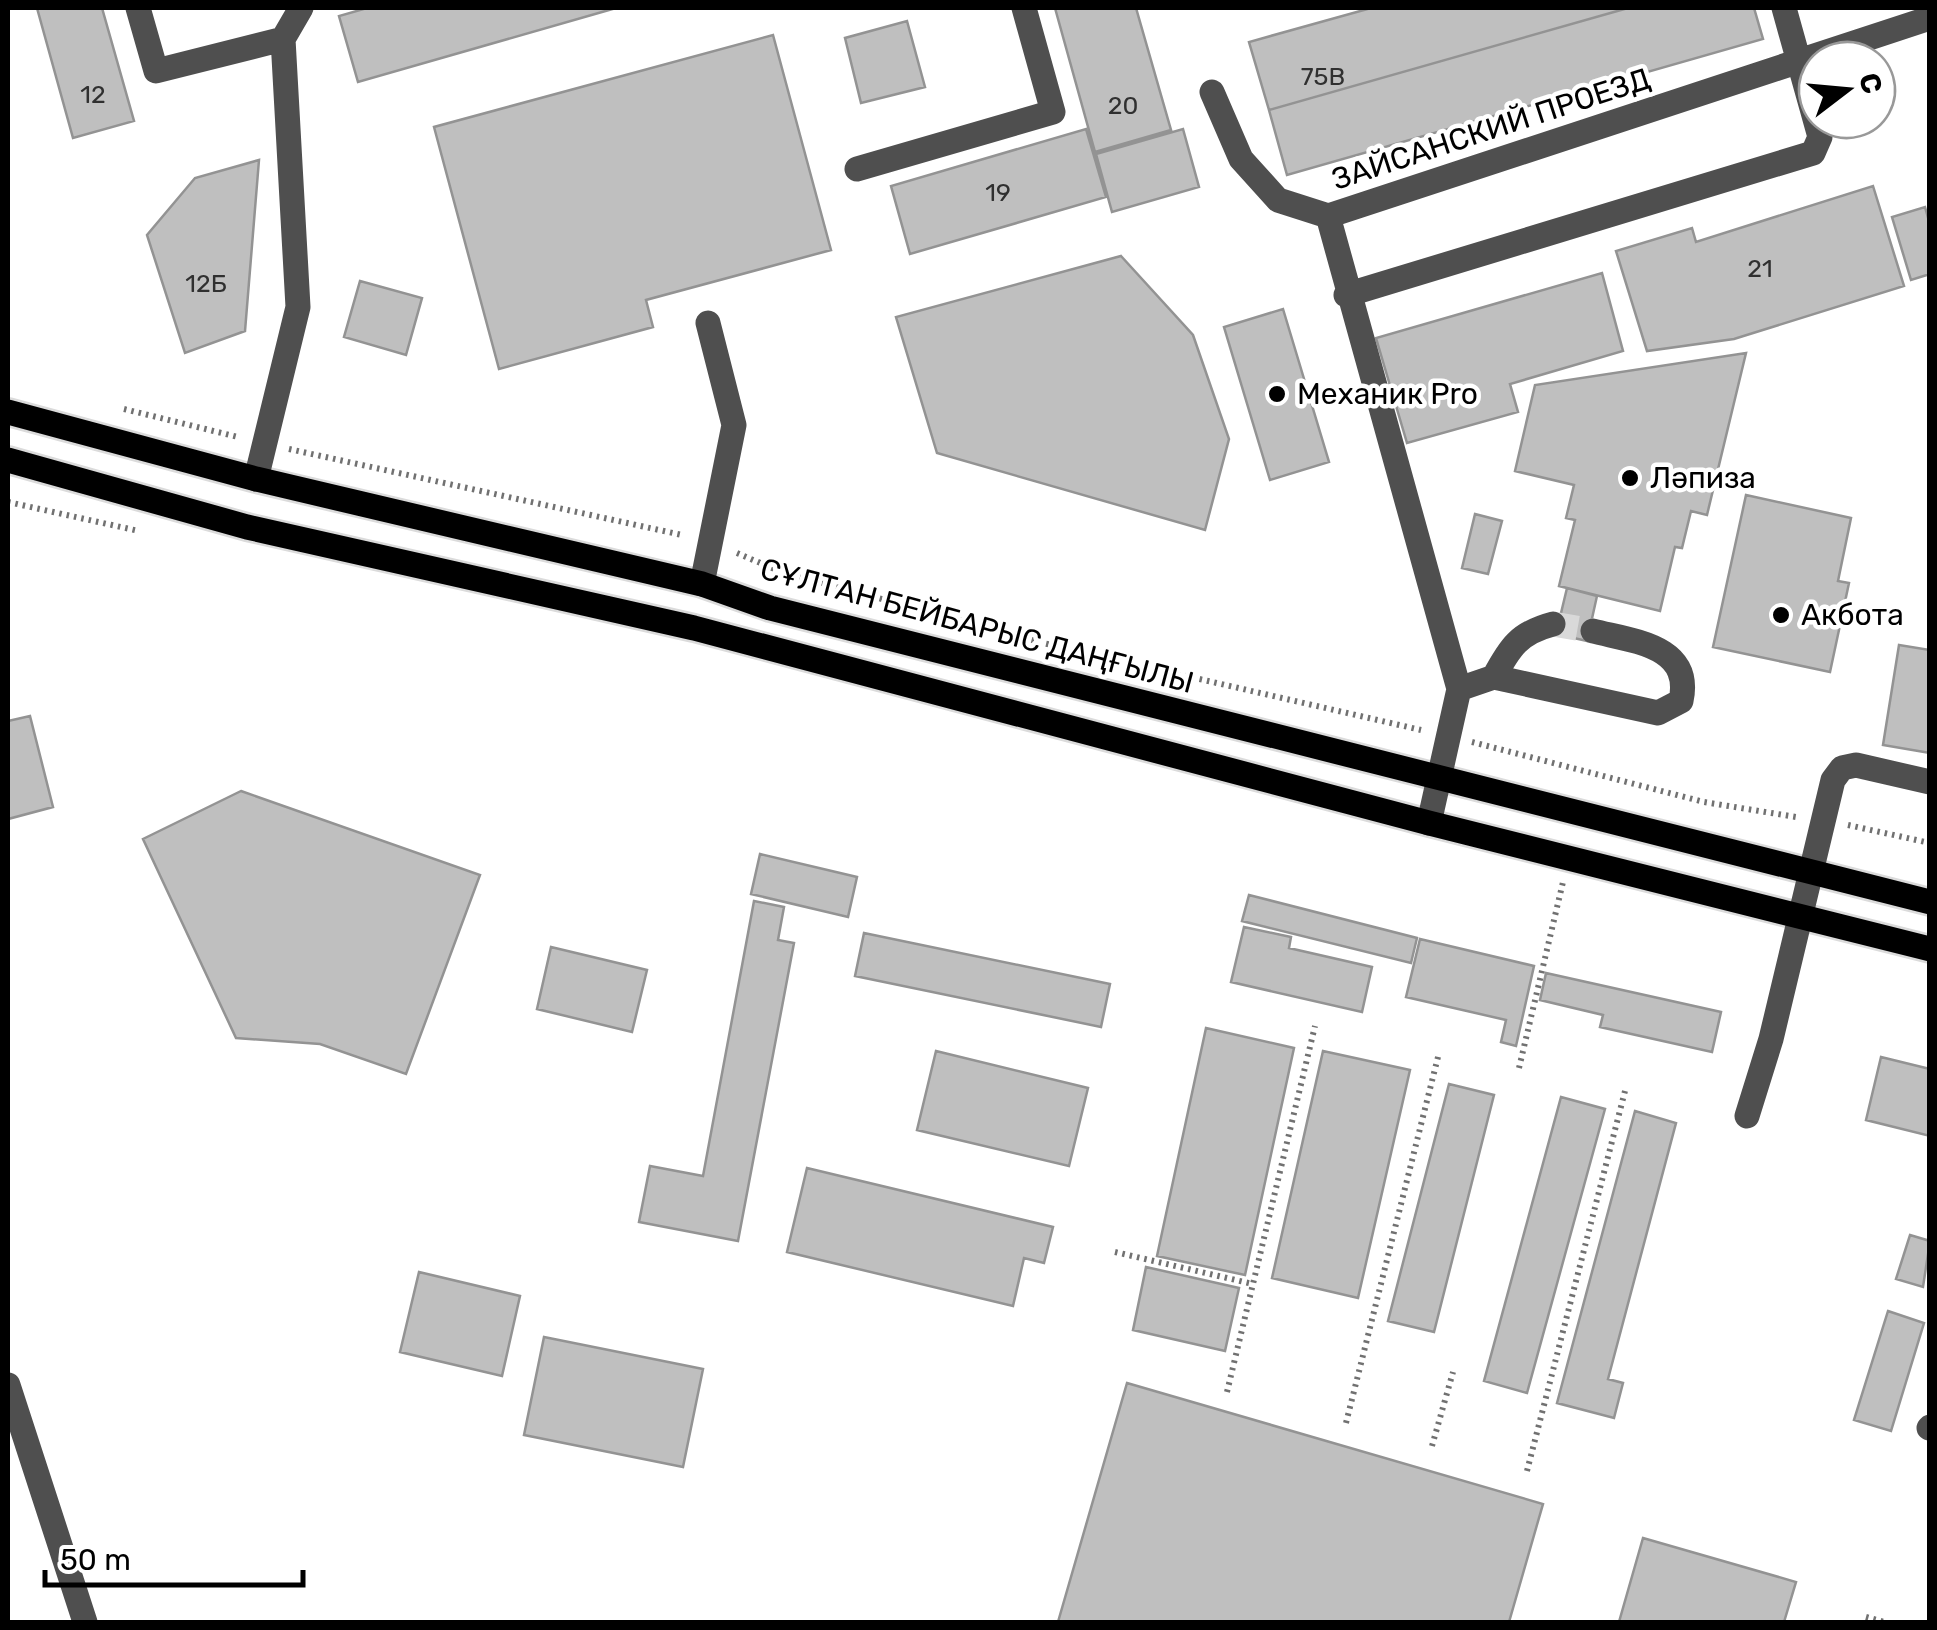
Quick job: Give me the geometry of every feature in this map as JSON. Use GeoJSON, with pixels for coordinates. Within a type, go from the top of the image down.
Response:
{"type":"FeatureCollection","features":[{"type":"Feature","properties":{"kind":"main road","name":"СҰЛТАН БЕЙБАРЫС ДАҢҒЫЛЫ"},"geometry":{"type":"LineString","coordinates":[[8,412],[256,479],[702,584],[808,618],[1930,902]]}},
{"type":"Feature","properties":{"kind":"main road"},"geometry":{"type":"LineString","coordinates":[[8,460],[247,526],[694,628],[1430,823],[1930,949]]}},
{"type":"Feature","properties":{"kind":"street"},"geometry":{"type":"LineString","coordinates":[[138,8],[156,72],[283,38]]}},
{"type":"Feature","properties":{"kind":"street"},"geometry":{"type":"LineString","coordinates":[[256,479],[298,307],[283,38],[300,8]]}},
{"type":"Feature","properties":{"kind":"street"},"geometry":{"type":"LineString","coordinates":[[857,169],[1054,112],[1024,8]]}},
{"type":"Feature","properties":{"kind":"street"},"geometry":{"type":"LineString","coordinates":[[1784,8],[1797,52]]}},
{"type":"Feature","properties":{"kind":"street","name":"ЗАЙСАНСКИЙ ПРОЕЗД"},"geometry":{"type":"LineString","coordinates":[[1865,40],[1930,18]]}},
{"type":"Feature","properties":{"kind":"street","name":"ЗАЙСАНСКИЙ ПРОЕЗД"},"geometry":{"type":"LineString","coordinates":[[1458,689],[1346,294],[1328,216],[1797,63]]}},
{"type":"Feature","properties":{"kind":"street"},"geometry":{"type":"LineString","coordinates":[[1212,92],[1241,159],[1278,200],[1328,216]]}},
{"type":"Feature","properties":{"kind":"street"},"geometry":{"type":"LineString","coordinates":[[1346,294],[1813,153],[1818,140]]}},
{"type":"Feature","properties":{"kind":"street"},"geometry":{"type":"LineString","coordinates":[[702,584],[734,425],[708,323]]}},
{"type":"Feature","properties":{"kind":"street"},"geometry":{"type":"LineString","coordinates":[[1494,677],[1512,642],[1530,630],[1553,624]]}},
{"type":"Feature","properties":{"kind":"street"},"geometry":{"type":"LineString","coordinates":[[1430,823],[1436,777],[1458,689],[1494,677],[1658,713],[1680,701],[1684,688],[1671,656],[1658,647],[1593,631]]}},
{"type":"Feature","properties":{"kind":"street"},"geometry":{"type":"LineString","coordinates":[[1747,1116],[1833,780],[1842,768],[1856,765],[1930,782]]}},
{"type":"Feature","properties":{"kind":"street"},"geometry":{"type":"LineString","coordinates":[[8,1385],[16,1438],[85,1622]]}},
{"type":"Feature","properties":{"kind":"path","name":"СҰЛТАН БЕЙБАРЫС ДАҢҒЫЛЫ"},"geometry":{"type":"LineString","coordinates":[[118,408],[710,542],[779,571],[1024,638],[1446,736],[1704,802],[1930,843]]}},
{"type":"Feature","properties":{"kind":"path"},"geometry":{"type":"LineString","coordinates":[[1519,1068],[1563,881]]}},
{"type":"Feature","properties":{"kind":"path"},"geometry":{"type":"LineString","coordinates":[[1228,1392],[1315,1026]]}},
{"type":"Feature","properties":{"kind":"path"},"geometry":{"type":"LineString","coordinates":[[1346,1424],[1438,1053]]}},
{"type":"Feature","properties":{"kind":"path"},"geometry":{"type":"LineString","coordinates":[[1527,1472],[1625,1090]]}},
{"type":"Feature","properties":{"kind":"path"},"geometry":{"type":"LineString","coordinates":[[1115,1252],[1253,1284]]}},
{"type":"Feature","properties":{"kind":"path"},"geometry":{"type":"LineString","coordinates":[[1432,1446],[1453,1372]]}},
{"type":"Feature","properties":{"kind":"path"},"geometry":{"type":"LineString","coordinates":[[1866,1617],[1884,1622]]}},
{"type":"Feature","properties":{"kind":"building"},"geometry":{"type":"Polygon","coordinates":[[[37,8],[102,8],[134,121],[73,138],[37,8]]]}},
{"type":"Feature","properties":{"kind":"building"},"geometry":{"type":"Polygon","coordinates":[[[367,8],[616,8],[358,82],[339,16],[367,8]]]}},
{"type":"Feature","properties":{"kind":"building"},"geometry":{"type":"Polygon","coordinates":[[[1055,8],[1136,8],[1171,130],[1095,152],[1055,8]]]}},
{"type":"Feature","properties":{"kind":"building"},"geometry":{"type":"Polygon","coordinates":[[[1371,8],[1628,8],[1269,110],[1249,42],[1371,8]]]}},
{"type":"Feature","properties":{"kind":"building"},"geometry":{"type":"Polygon","coordinates":[[[1628,8],[1754,8],[1763,39],[1287,175],[1269,110],[1628,8]]]}},
{"type":"Feature","properties":{"kind":"building"},"geometry":{"type":"Polygon","coordinates":[[[907,21],[925,87],[861,103],[845,38],[907,21]]]}},
{"type":"Feature","properties":{"kind":"building"},"geometry":{"type":"Polygon","coordinates":[[[773,35],[831,250],[646,300],[653,327],[499,369],[434,127],[773,35]]]}},
{"type":"Feature","properties":{"kind":"building"},"geometry":{"type":"Polygon","coordinates":[[[1086,129],[1106,197],[910,254],[891,186],[1086,129]]]}},
{"type":"Feature","properties":{"kind":"building"},"geometry":{"type":"Polygon","coordinates":[[[1183,129],[1199,187],[1112,212],[1096,154],[1183,129]]]}},
{"type":"Feature","properties":{"kind":"building"},"geometry":{"type":"Polygon","coordinates":[[[259,160],[245,331],[185,353],[147,235],[195,178],[259,160]]]}},
{"type":"Feature","properties":{"kind":"building"},"geometry":{"type":"Polygon","coordinates":[[[1873,186],[1904,286],[1734,339],[1647,351],[1616,251],[1692,228],[1696,242],[1873,186]]]}},
{"type":"Feature","properties":{"kind":"building"},"geometry":{"type":"Polygon","coordinates":[[[1925,207],[1930,225],[1930,274],[1911,280],[1892,217],[1925,207]]]}},
{"type":"Feature","properties":{"kind":"building"},"geometry":{"type":"Polygon","coordinates":[[[1121,256],[1193,335],[1229,439],[1205,530],[937,453],[896,317],[1121,256]]]}},
{"type":"Feature","properties":{"kind":"building"},"geometry":{"type":"Polygon","coordinates":[[[1602,273],[1623,351],[1510,384],[1518,412],[1407,443],[1376,338],[1602,273]]]}},
{"type":"Feature","properties":{"kind":"building"},"geometry":{"type":"Polygon","coordinates":[[[360,281],[422,298],[406,355],[344,337],[360,281]]]}},
{"type":"Feature","properties":{"kind":"building","name":"Механик Pro"},"geometry":{"type":"Polygon","coordinates":[[[1283,309],[1329,462],[1270,480],[1224,327],[1283,309]]]}},
{"type":"Feature","properties":{"kind":"building","name":"Ләпиза"},"geometry":{"type":"Polygon","coordinates":[[[1746,353],[1707,515],[1691,511],[1682,548],[1675,547],[1660,611],[1559,586],[1575,520],[1566,518],[1574,485],[1515,471],[1535,385],[1746,353]]]}},
{"type":"Feature","properties":{"kind":"building","name":"Акбота"},"geometry":{"type":"Polygon","coordinates":[[[1746,495],[1851,518],[1838,581],[1849,583],[1830,672],[1713,647],[1746,495]]]}},
{"type":"Feature","properties":{"kind":"building"},"geometry":{"type":"Polygon","coordinates":[[[1475,514],[1502,521],[1488,574],[1462,568],[1475,514]]]}},
{"type":"Feature","properties":{"kind":"building"},"geometry":{"type":"Polygon","coordinates":[[[1567,588],[1597,596],[1587,641],[1556,634],[1567,588]]]}},
{"type":"Feature","properties":{"kind":"building"},"geometry":{"type":"Polygon","coordinates":[[[1899,645],[1930,650],[1930,753],[1883,745],[1899,645]]]}},
{"type":"Feature","properties":{"kind":"building"},"geometry":{"type":"Polygon","coordinates":[[[30,716],[53,807],[8,819],[8,721],[30,716]]]}},
{"type":"Feature","properties":{"kind":"building"},"geometry":{"type":"Polygon","coordinates":[[[241,791],[480,875],[406,1074],[320,1044],[236,1038],[143,839],[241,791]]]}},
{"type":"Feature","properties":{"kind":"building"},"geometry":{"type":"Polygon","coordinates":[[[760,854],[857,877],[848,917],[751,894],[760,854]]]}},
{"type":"Feature","properties":{"kind":"building"},"geometry":{"type":"Polygon","coordinates":[[[1249,895],[1417,938],[1411,963],[1242,921],[1249,895]]]}},
{"type":"Feature","properties":{"kind":"building"},"geometry":{"type":"Polygon","coordinates":[[[754,901],[784,907],[778,940],[794,943],[738,1241],[639,1222],[650,1166],[703,1176],[754,901]]]}},
{"type":"Feature","properties":{"kind":"building"},"geometry":{"type":"Polygon","coordinates":[[[1244,927],[1291,937],[1289,948],[1372,967],[1362,1012],[1231,982],[1244,927]]]}},
{"type":"Feature","properties":{"kind":"building"},"geometry":{"type":"Polygon","coordinates":[[[864,933],[1110,984],[1101,1027],[855,976],[864,933]]]}},
{"type":"Feature","properties":{"kind":"building"},"geometry":{"type":"Polygon","coordinates":[[[1420,939],[1534,966],[1516,1046],[1501,1042],[1506,1020],[1406,997],[1420,939]]]}},
{"type":"Feature","properties":{"kind":"building"},"geometry":{"type":"Polygon","coordinates":[[[551,947],[647,970],[632,1032],[537,1009],[551,947]]]}},
{"type":"Feature","properties":{"kind":"building"},"geometry":{"type":"Polygon","coordinates":[[[1546,973],[1721,1012],[1712,1052],[1600,1027],[1603,1015],[1540,1000],[1546,973]]]}},
{"type":"Feature","properties":{"kind":"building"},"geometry":{"type":"Polygon","coordinates":[[[1206,1028],[1294,1048],[1245,1275],[1157,1256],[1206,1028]]]}},
{"type":"Feature","properties":{"kind":"building"},"geometry":{"type":"Polygon","coordinates":[[[936,1051],[1088,1088],[1069,1166],[917,1130],[936,1051]]]}},
{"type":"Feature","properties":{"kind":"building"},"geometry":{"type":"Polygon","coordinates":[[[1323,1051],[1410,1070],[1358,1298],[1272,1278],[1323,1051]]]}},
{"type":"Feature","properties":{"kind":"building"},"geometry":{"type":"Polygon","coordinates":[[[1881,1057],[1930,1069],[1930,1136],[1866,1120],[1881,1057]]]}},
{"type":"Feature","properties":{"kind":"building"},"geometry":{"type":"Polygon","coordinates":[[[1449,1084],[1494,1095],[1434,1332],[1388,1321],[1449,1084]]]}},
{"type":"Feature","properties":{"kind":"building"},"geometry":{"type":"Polygon","coordinates":[[[1561,1097],[1605,1109],[1527,1393],[1484,1381],[1561,1097]]]}},
{"type":"Feature","properties":{"kind":"building"},"geometry":{"type":"Polygon","coordinates":[[[1635,1111],[1676,1123],[1608,1379],[1623,1383],[1614,1418],[1557,1403],[1635,1111]]]}},
{"type":"Feature","properties":{"kind":"building"},"geometry":{"type":"Polygon","coordinates":[[[807,1168],[1053,1227],[1044,1263],[1024,1258],[1013,1306],[787,1252],[807,1168]]]}},
{"type":"Feature","properties":{"kind":"building"},"geometry":{"type":"Polygon","coordinates":[[[1910,1235],[1930,1241],[1923,1287],[1896,1279],[1910,1235]]]}},
{"type":"Feature","properties":{"kind":"building"},"geometry":{"type":"Polygon","coordinates":[[[1146,1267],[1239,1288],[1225,1351],[1133,1330],[1146,1267]]]}},
{"type":"Feature","properties":{"kind":"building"},"geometry":{"type":"Polygon","coordinates":[[[419,1272],[520,1296],[502,1376],[400,1352],[419,1272]]]}},
{"type":"Feature","properties":{"kind":"building"},"geometry":{"type":"Polygon","coordinates":[[[1888,1311],[1924,1323],[1891,1431],[1854,1420],[1888,1311]]]}},
{"type":"Feature","properties":{"kind":"building"},"geometry":{"type":"Polygon","coordinates":[[[544,1337],[703,1369],[683,1467],[524,1435],[544,1337]]]}},
{"type":"Feature","properties":{"kind":"building"},"geometry":{"type":"Polygon","coordinates":[[[1127,1383],[1543,1504],[1509,1622],[1058,1622],[1127,1383]]]}},
{"type":"Feature","properties":{"kind":"building"},"geometry":{"type":"Polygon","coordinates":[[[1643,1538],[1796,1582],[1784,1622],[1619,1622],[1643,1538]]]}},
{"type":"Feature","properties":{"kind":"tunnel"},"geometry":{"type":"LineString","coordinates":[[1553,624],[1593,631]]}},
{"type":"Feature","properties":{"kind":"place","name":"Механик Pro"},"geometry":{"type":"Point","coordinates":[1277,394]}},
{"type":"Feature","properties":{"kind":"place","name":"Ләпиза"},"geometry":{"type":"Point","coordinates":[1630,478]}},
{"type":"Feature","properties":{"kind":"place","name":"Акбота"},"geometry":{"type":"Point","coordinates":[1781,615]}}]}
